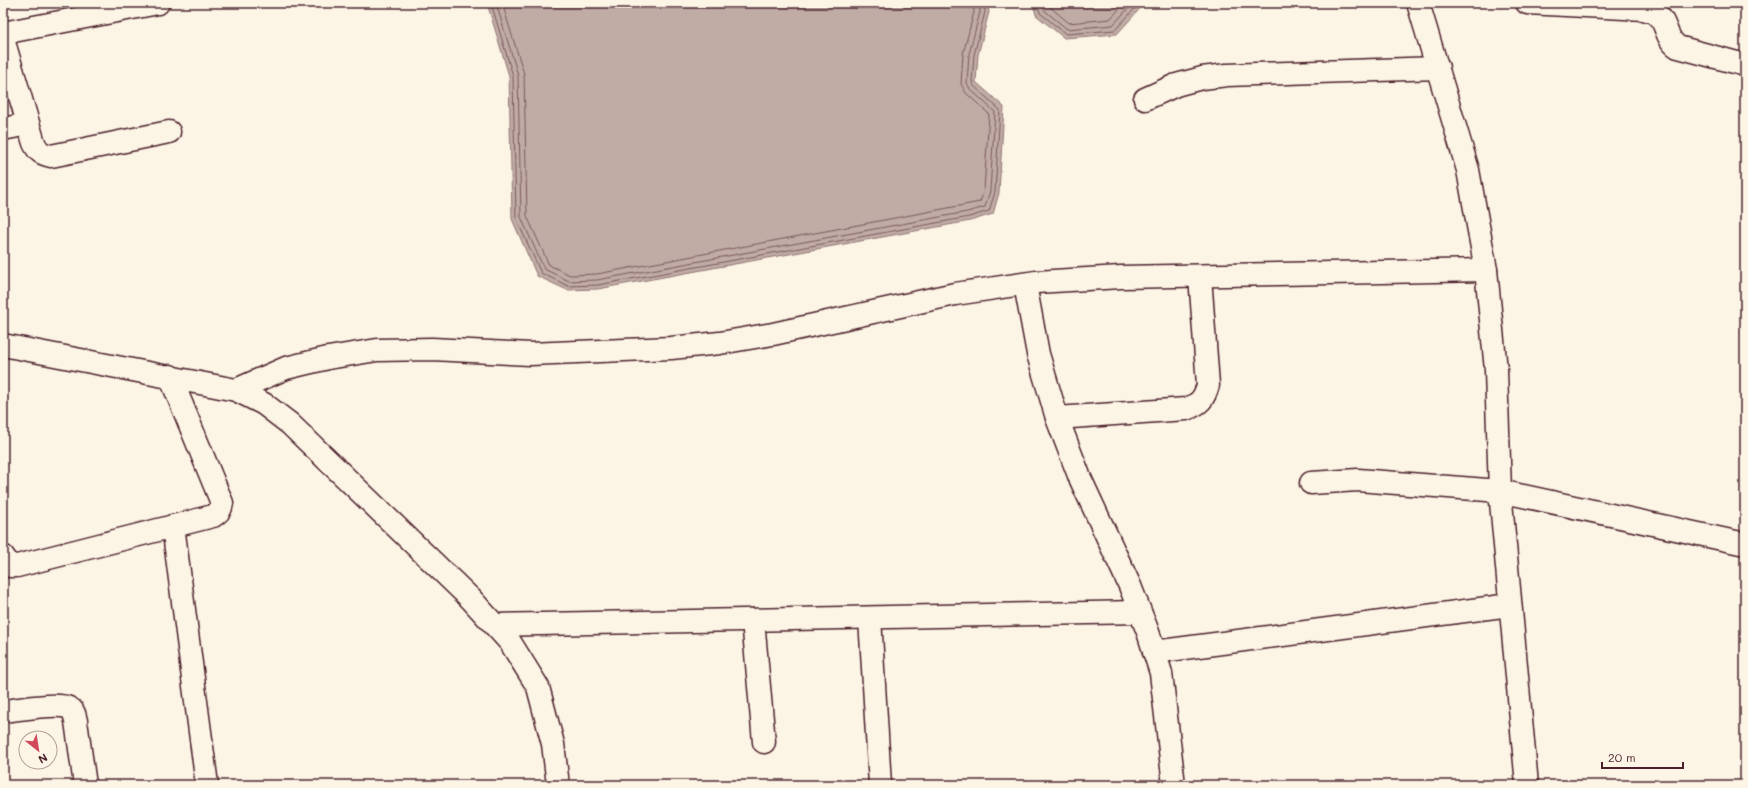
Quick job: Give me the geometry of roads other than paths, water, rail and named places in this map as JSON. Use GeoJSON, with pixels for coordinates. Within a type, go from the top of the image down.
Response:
{"type":"FeatureCollection","features":[{"type":"Feature","properties":{"kind":"street"},"geometry":{"type":"LineString","coordinates":[[3,33],[158,3]]}},
{"type":"Feature","properties":{"kind":"street"},"geometry":{"type":"LineString","coordinates":[[1418,3],[1468,170],[1486,270],[1496,370],[1500,491],[1527,785]]}},
{"type":"Feature","properties":{"kind":"street"},"geometry":{"type":"LineString","coordinates":[[1527,3],[1644,9],[1656,13],[1663,21],[1668,38],[1672,44],[1678,47],[1745,65]]}},
{"type":"Feature","properties":{"kind":"street"},"geometry":{"type":"LineString","coordinates":[[3,39],[28,124],[38,150],[43,154],[51,156],[169,132]]}},
{"type":"Feature","properties":{"kind":"street"},"geometry":{"type":"LineString","coordinates":[[1145,99],[1176,85],[1202,78],[1228,75],[1438,68]]}},
{"type":"Feature","properties":{"kind":"street"},"geometry":{"type":"LineString","coordinates":[[3,128],[28,124]]}},
{"type":"Feature","properties":{"kind":"street"},"geometry":{"type":"LineString","coordinates":[[236,390],[286,368],[328,358],[377,350],[432,349],[530,354],[671,348],[720,344],[773,334],[955,294],[1025,284],[1122,277],[1486,270]]}},
{"type":"Feature","properties":{"kind":"street"},"geometry":{"type":"LineString","coordinates":[[1057,418],[1186,409],[1197,405],[1205,397],[1208,385],[1200,276]]}},
{"type":"Feature","properties":{"kind":"street"},"geometry":{"type":"LineString","coordinates":[[1025,284],[1038,354],[1057,418],[1080,478],[1140,612],[1161,673],[1174,785]]}},
{"type":"Feature","properties":{"kind":"street"},"geometry":{"type":"LineString","coordinates":[[3,345],[170,376],[236,390],[264,404],[290,424],[472,599],[510,642],[538,687],[553,744],[558,785]]}},
{"type":"Feature","properties":{"kind":"street"},"geometry":{"type":"LineString","coordinates":[[3,556],[10,566],[17,566],[213,516],[218,512],[222,503],[170,376]]}},
{"type":"Feature","properties":{"kind":"street"},"geometry":{"type":"LineString","coordinates":[[1311,483],[1358,480],[1500,491],[1745,544]]}},
{"type":"Feature","properties":{"kind":"street"},"geometry":{"type":"LineString","coordinates":[[173,526],[207,785]]}},
{"type":"Feature","properties":{"kind":"street"},"geometry":{"type":"LineString","coordinates":[[1154,652],[1510,605]]}},
{"type":"Feature","properties":{"kind":"street"},"geometry":{"type":"LineString","coordinates":[[495,626],[1140,612]]}},
{"type":"Feature","properties":{"kind":"street"},"geometry":{"type":"LineString","coordinates":[[870,618],[880,785]]}},
{"type":"Feature","properties":{"kind":"street"},"geometry":{"type":"LineString","coordinates":[[753,620],[764,742]]}},
{"type":"Feature","properties":{"kind":"street"},"geometry":{"type":"LineString","coordinates":[[3,711],[59,706],[70,708],[74,713],[76,721],[85,785]]}},
{"type":"Feature","properties":{"kind":"water"},"geometry":{"type":"Polygon","coordinates":[[[487,3],[987,3],[989,12],[978,55],[976,82],[1004,107],[999,193],[993,214],[970,221],[598,289],[567,290],[537,276],[512,219],[509,76],[487,3]]]}},
{"type":"Feature","properties":{"kind":"water"},"geometry":{"type":"Polygon","coordinates":[[[1033,3],[1145,3],[1117,34],[1064,38],[1036,15],[1033,3]]]}}]}
